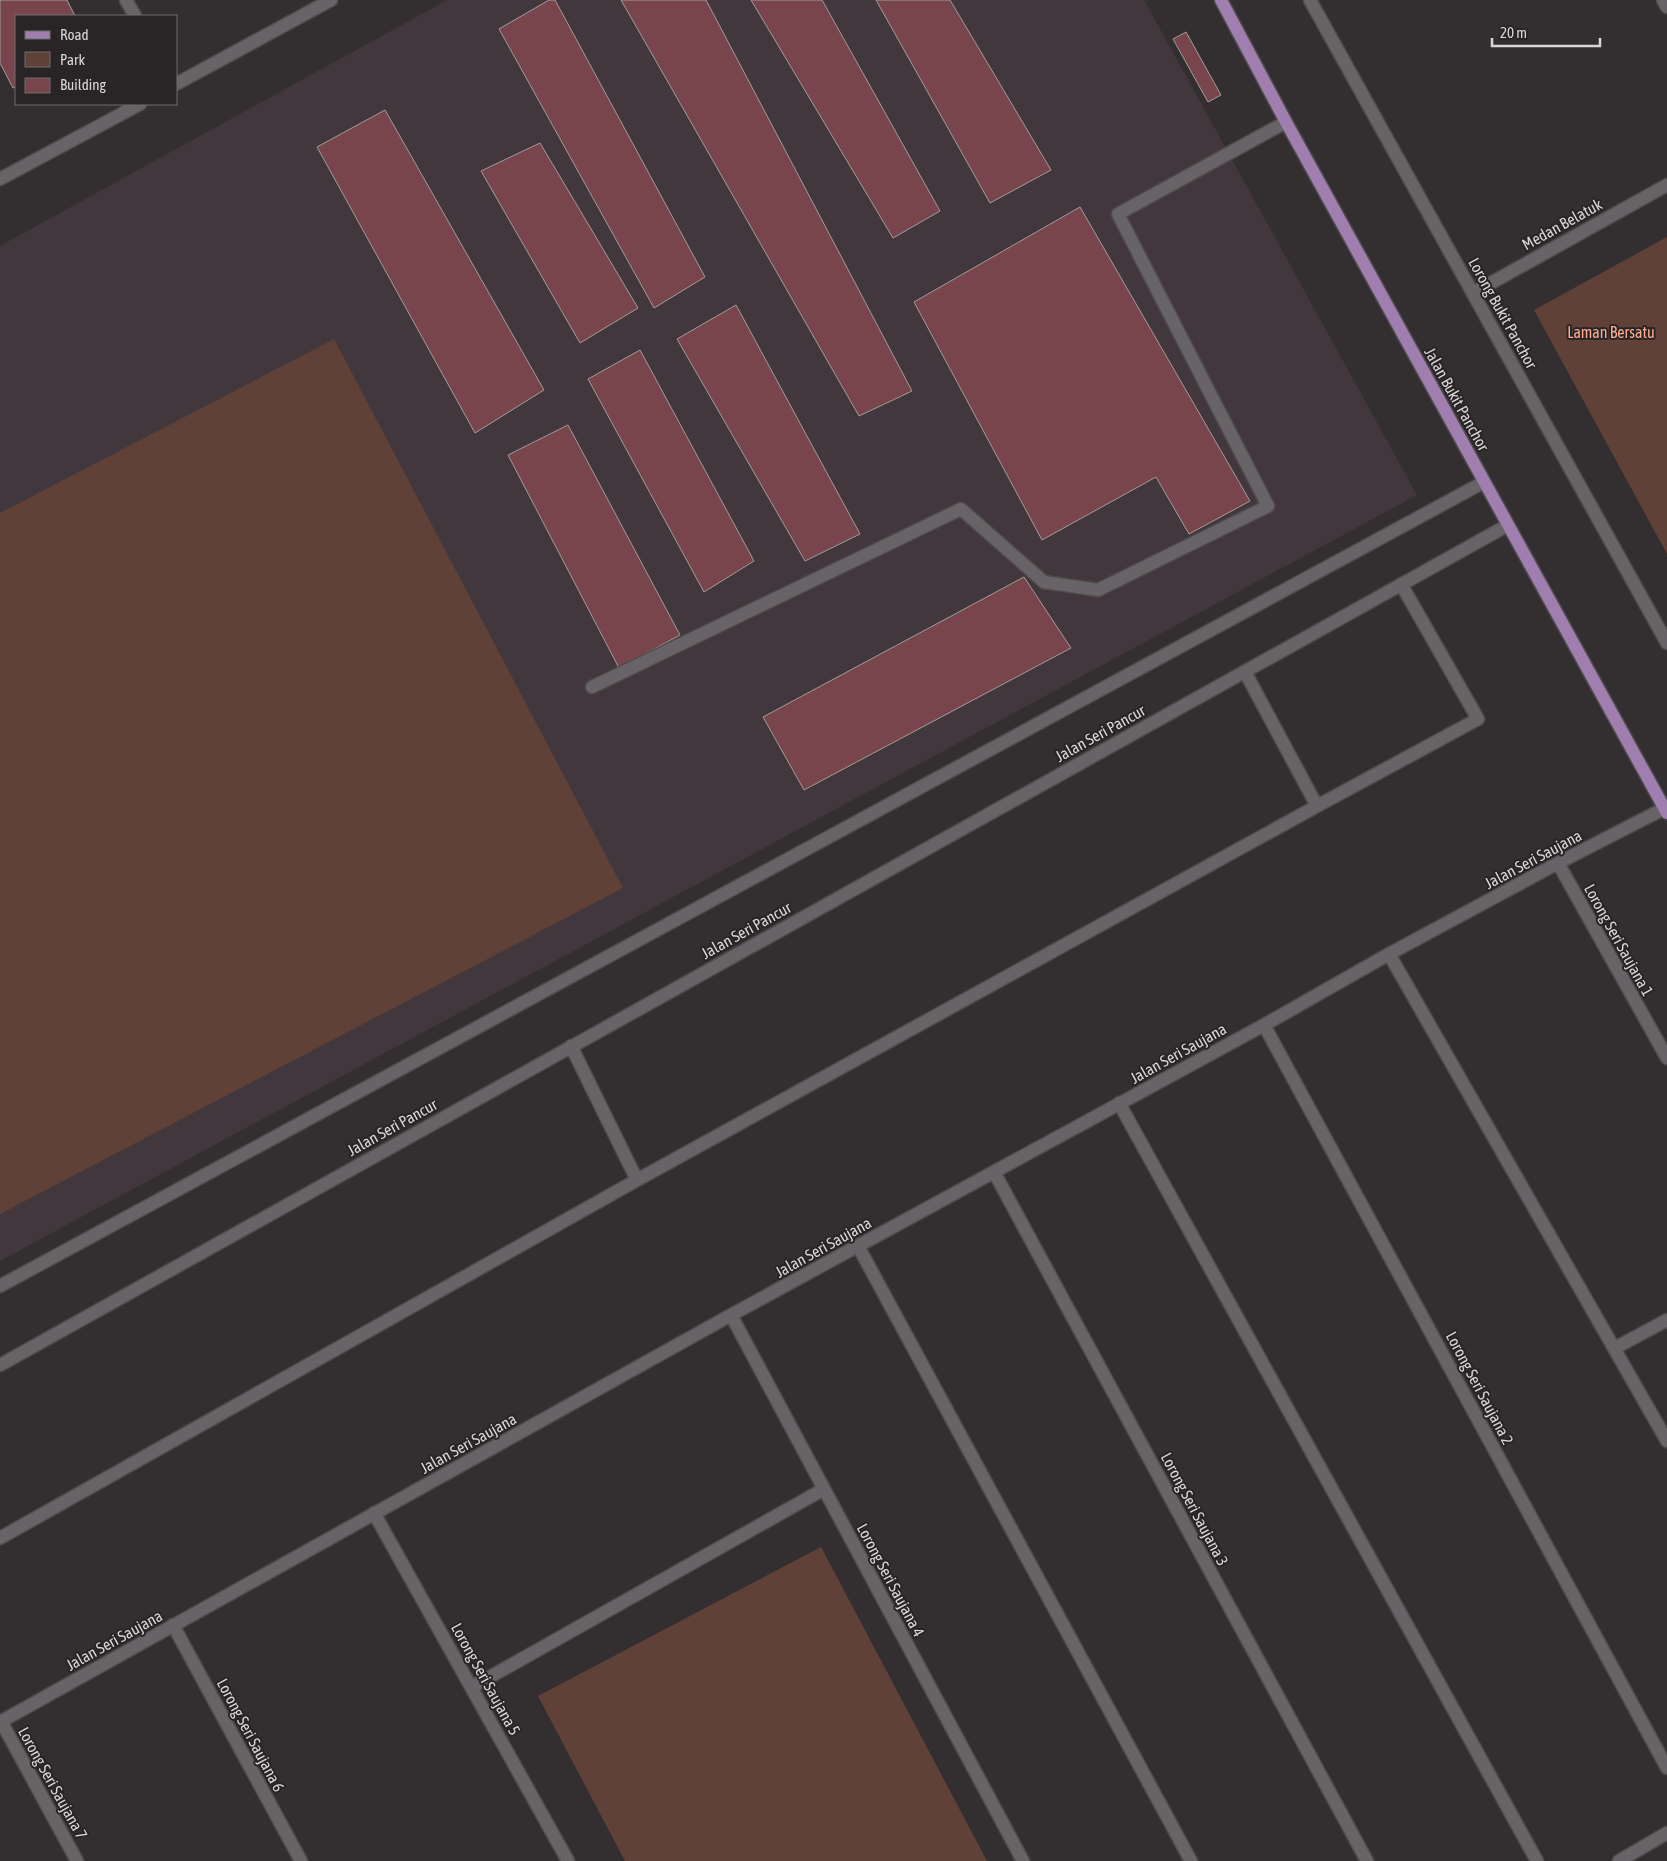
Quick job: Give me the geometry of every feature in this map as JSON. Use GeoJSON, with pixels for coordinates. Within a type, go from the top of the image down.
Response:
{"type":"FeatureCollection","features":[{"type":"Feature","properties":{"kind":"main road","name":"Jalan Bukit Panchor"},"geometry":{"type":"LineString","coordinates":[[1221,0],[1286,122],[1666,810]]}},
{"type":"Feature","properties":{"kind":"street"},"geometry":{"type":"LineString","coordinates":[[126,0],[134,15]]}},
{"type":"Feature","properties":{"kind":"street"},"geometry":{"type":"LineString","coordinates":[[178,83],[331,0]]}},
{"type":"Feature","properties":{"kind":"street","name":"Lorong Bukit Panchor"},"geometry":{"type":"LineString","coordinates":[[1310,0],[1667,643]]}},
{"type":"Feature","properties":{"kind":"street"},"geometry":{"type":"LineString","coordinates":[[1664,0],[1667,7]]}},
{"type":"Feature","properties":{"kind":"street"},"geometry":{"type":"LineString","coordinates":[[0,179],[138,105]]}},
{"type":"Feature","properties":{"kind":"street"},"geometry":{"type":"LineString","coordinates":[[592,687],[961,509],[1044,582],[1098,590],[1268,506],[1118,214],[1286,122]]}},
{"type":"Feature","properties":{"kind":"street","name":"Medan Belatuk"},"geometry":{"type":"LineString","coordinates":[[1473,293],[1667,185]]}},
{"type":"Feature","properties":{"kind":"street"},"geometry":{"type":"LineString","coordinates":[[0,1286],[1484,482]]}},
{"type":"Feature","properties":{"kind":"street","name":"Jalan Seri Pancur"},"geometry":{"type":"LineString","coordinates":[[0,1364],[1508,525]]}},
{"type":"Feature","properties":{"kind":"street"},"geometry":{"type":"LineString","coordinates":[[0,1538],[637,1180],[1478,719],[1402,584]]}},
{"type":"Feature","properties":{"kind":"street"},"geometry":{"type":"LineString","coordinates":[[1245,672],[1318,806]]}},
{"type":"Feature","properties":{"kind":"street","name":"Jalan Seri Saujana"},"geometry":{"type":"LineString","coordinates":[[1,1722],[731,1315],[1264,1025],[1388,954],[1558,863],[1666,810]]}},
{"type":"Feature","properties":{"kind":"street","name":"Lorong Seri Saujana 1"},"geometry":{"type":"LineString","coordinates":[[1558,863],[1667,1058]]}},
{"type":"Feature","properties":{"kind":"street"},"geometry":{"type":"LineString","coordinates":[[1388,954],[1667,1441]]}},
{"type":"Feature","properties":{"kind":"street","name":"Lorong Seri Saujana 2"},"geometry":{"type":"LineString","coordinates":[[1264,1025],[1667,1768]]}},
{"type":"Feature","properties":{"kind":"street"},"geometry":{"type":"LineString","coordinates":[[571,1046],[637,1180]]}},
{"type":"Feature","properties":{"kind":"street"},"geometry":{"type":"LineString","coordinates":[[1120,1103],[1537,1861]]}},
{"type":"Feature","properties":{"kind":"street","name":"Lorong Seri Saujana 3"},"geometry":{"type":"LineString","coordinates":[[994,1172],[1367,1861]]}},
{"type":"Feature","properties":{"kind":"street"},"geometry":{"type":"LineString","coordinates":[[858,1246],[1191,1861]]}},
{"type":"Feature","properties":{"kind":"street","name":"Lorong Seri Saujana 4"},"geometry":{"type":"LineString","coordinates":[[731,1315],[1023,1861]]}},
{"type":"Feature","properties":{"kind":"street"},"geometry":{"type":"LineString","coordinates":[[1615,1348],[1667,1320]]}},
{"type":"Feature","properties":{"kind":"street"},"geometry":{"type":"LineString","coordinates":[[472,1687],[824,1489]]}},
{"type":"Feature","properties":{"kind":"street","name":"Lorong Seri Saujana 5"},"geometry":{"type":"LineString","coordinates":[[374,1513],[568,1861]]}},
{"type":"Feature","properties":{"kind":"street","name":"Lorong Seri Saujana 6"},"geometry":{"type":"LineString","coordinates":[[173,1625],[301,1861]]}},
{"type":"Feature","properties":{"kind":"street","name":"Lorong Seri Saujana 7"},"geometry":{"type":"LineString","coordinates":[[1,1722],[77,1861]]}},
{"type":"Feature","properties":{"kind":"street"},"geometry":{"type":"LineString","coordinates":[[1619,1861],[1667,1833]]}},
{"type":"Feature","properties":{"kind":"shaded area"},"geometry":{"type":"Polygon","coordinates":[[[447,0],[1144,0],[1417,495],[0,1261],[0,246],[447,0]]]}},
{"type":"Feature","properties":{"kind":"green space","name":"Laman Bersatu"},"geometry":{"type":"Polygon","coordinates":[[[1667,237],[1667,554],[1534,310],[1667,237]]]}},
{"type":"Feature","properties":{"kind":"green space"},"geometry":{"type":"Polygon","coordinates":[[[334,339],[623,888],[0,1214],[0,513],[334,339]]]}},
{"type":"Feature","properties":{"kind":"green space"},"geometry":{"type":"Polygon","coordinates":[[[821,1547],[987,1861],[625,1861],[538,1696],[821,1547]]]}},
{"type":"Feature","properties":{"kind":"building"},"geometry":{"type":"Polygon","coordinates":[[[0,0],[67,0],[74,15],[15,15],[15,87],[13,88],[0,63],[0,0]]]}},
{"type":"Feature","properties":{"kind":"building"},"geometry":{"type":"Polygon","coordinates":[[[549,0],[555,0],[705,277],[654,308],[499,29],[549,0]]]}},
{"type":"Feature","properties":{"kind":"building"},"geometry":{"type":"Polygon","coordinates":[[[621,0],[706,0],[912,391],[859,416],[621,0]]]}},
{"type":"Feature","properties":{"kind":"building"},"geometry":{"type":"Polygon","coordinates":[[[751,0],[822,0],[940,211],[893,238],[751,0]]]}},
{"type":"Feature","properties":{"kind":"building"},"geometry":{"type":"Polygon","coordinates":[[[876,0],[950,0],[1051,170],[990,203],[876,0]]]}},
{"type":"Feature","properties":{"kind":"building"},"geometry":{"type":"Polygon","coordinates":[[[1186,32],[1221,95],[1208,102],[1173,39],[1186,32]]]}},
{"type":"Feature","properties":{"kind":"building"},"geometry":{"type":"Polygon","coordinates":[[[385,110],[544,390],[475,433],[317,147],[385,110]]]}},
{"type":"Feature","properties":{"kind":"building"},"geometry":{"type":"Polygon","coordinates":[[[540,143],[638,308],[580,343],[481,171],[540,143]]]}},
{"type":"Feature","properties":{"kind":"building"},"geometry":{"type":"Polygon","coordinates":[[[1080,207],[1250,501],[1189,534],[1156,477],[1042,540],[914,302],[1080,207]]]}},
{"type":"Feature","properties":{"kind":"building"},"geometry":{"type":"Polygon","coordinates":[[[736,305],[860,534],[805,561],[677,339],[736,305]]]}},
{"type":"Feature","properties":{"kind":"building"},"geometry":{"type":"Polygon","coordinates":[[[640,350],[754,561],[704,592],[588,379],[640,350]]]}},
{"type":"Feature","properties":{"kind":"building"},"geometry":{"type":"Polygon","coordinates":[[[568,425],[680,635],[619,668],[508,455],[568,425]]]}},
{"type":"Feature","properties":{"kind":"building"},"geometry":{"type":"Polygon","coordinates":[[[1024,577],[1071,648],[804,790],[763,717],[1024,577]]]}}]}
